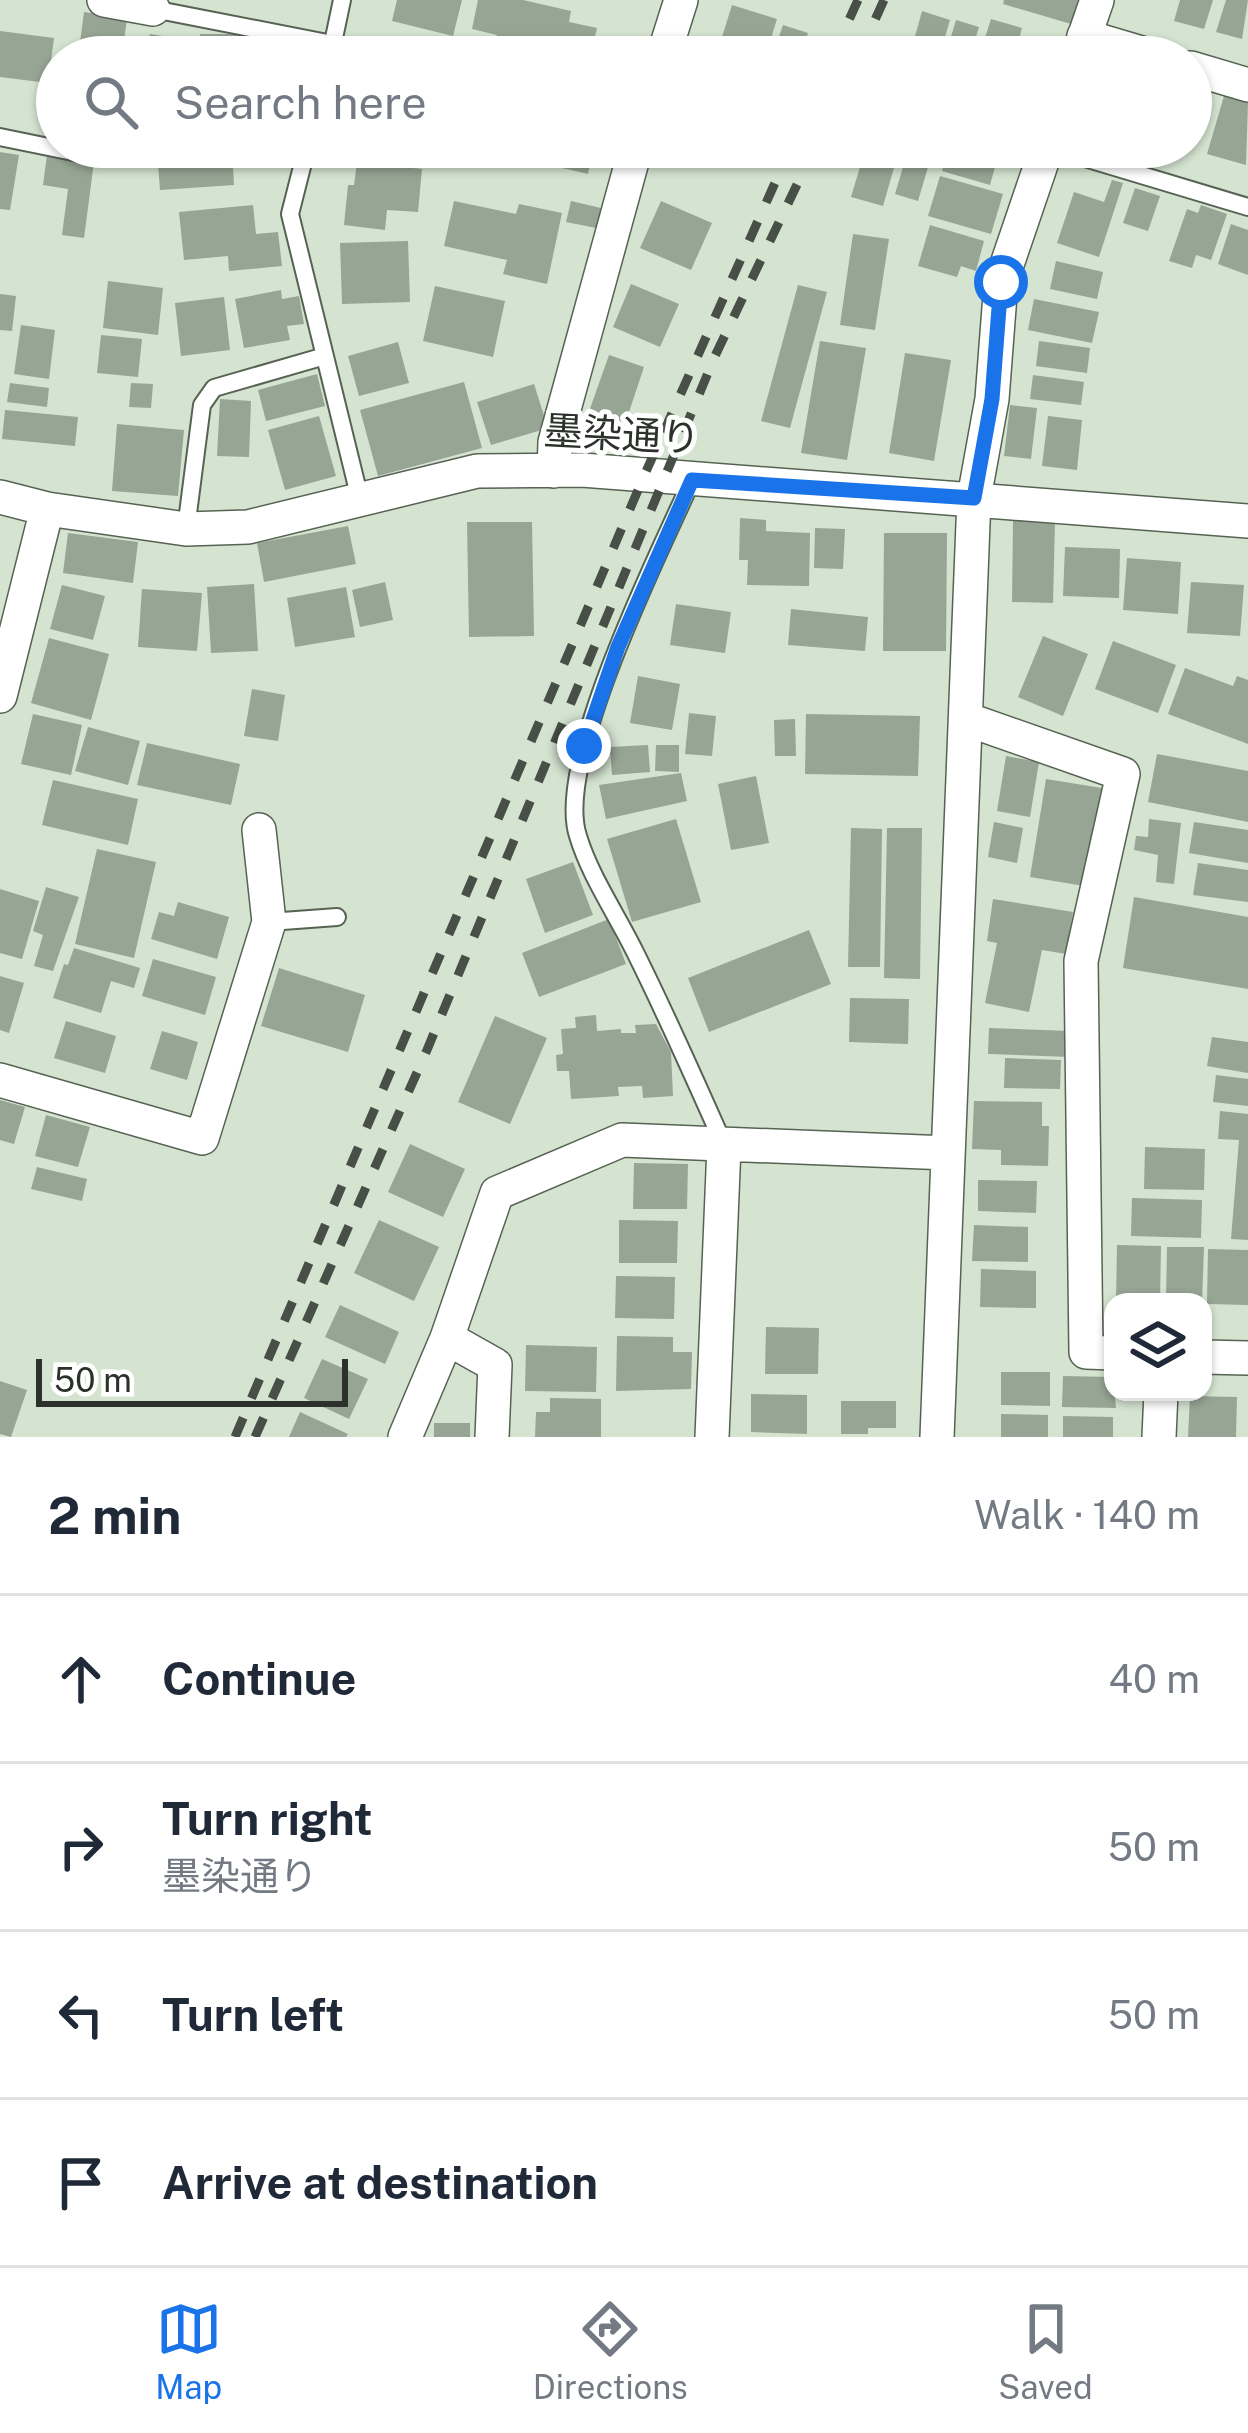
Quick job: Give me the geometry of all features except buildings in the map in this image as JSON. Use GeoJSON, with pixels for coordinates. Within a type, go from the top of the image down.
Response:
{"type":"FeatureCollection","features":[{"type":"Feature","properties":{"kind":"street"},"geometry":{"type":"LineString","coordinates":[[104,0],[154,4]]}},
{"type":"Feature","properties":{"kind":"street"},"geometry":{"type":"LineString","coordinates":[[670,36],[681,0]]}},
{"type":"Feature","properties":{"kind":"street"},"geometry":{"type":"LineString","coordinates":[[1084,36],[1097,0]]}},
{"type":"Feature","properties":{"kind":"street"},"geometry":{"type":"LineString","coordinates":[[1212,74],[1248,85]]}},
{"type":"Feature","properties":{"kind":"street"},"geometry":{"type":"LineString","coordinates":[[554,471],[555,442],[630,168]]}},
{"type":"Feature","properties":{"kind":"street"},"geometry":{"type":"LineString","coordinates":[[937,1437],[974,498],[992,399],[1001,282],[1033,168]]}},
{"type":"Feature","properties":{"kind":"street","name":"墨染通り"},"geometry":{"type":"LineString","coordinates":[[0,497],[186,529],[248,526],[477,471],[582,470],[1248,521]]}},
{"type":"Feature","properties":{"kind":"street"},"geometry":{"type":"LineString","coordinates":[[0,696],[47,508]]}},
{"type":"Feature","properties":{"kind":"street"},"geometry":{"type":"LineString","coordinates":[[966,719],[1123,774],[1081,961],[1086,1352],[1104,1353]]}},
{"type":"Feature","properties":{"kind":"street"},"geometry":{"type":"LineString","coordinates":[[0,1080],[202,1138],[268,922],[259,830]]}},
{"type":"Feature","properties":{"kind":"street"},"geometry":{"type":"LineString","coordinates":[[405,1437],[447,1338],[497,1193],[622,1140],[948,1153]]}},
{"type":"Feature","properties":{"kind":"street"},"geometry":{"type":"LineString","coordinates":[[712,1437],[724,1146]]}},
{"type":"Feature","properties":{"kind":"street"},"geometry":{"type":"LineString","coordinates":[[447,1338],[496,1365],[492,1437]]}},
{"type":"Feature","properties":{"kind":"street"},"geometry":{"type":"LineString","coordinates":[[1212,1357],[1248,1358]]}},
{"type":"Feature","properties":{"kind":"street"},"geometry":{"type":"LineString","coordinates":[[1159,1437],[1161,1401]]}},
{"type":"Feature","properties":{"kind":"lane"},"geometry":{"type":"LineString","coordinates":[[334,36],[342,0]]}},
{"type":"Feature","properties":{"kind":"lane"},"geometry":{"type":"LineString","coordinates":[[154,4],[277,36]]}},
{"type":"Feature","properties":{"kind":"lane"},"geometry":{"type":"LineString","coordinates":[[0,137],[36,144]]}},
{"type":"Feature","properties":{"kind":"lane"},"geometry":{"type":"LineString","coordinates":[[302,168],[290,214],[360,499]]}},
{"type":"Feature","properties":{"kind":"lane"},"geometry":{"type":"LineString","coordinates":[[1104,168],[1248,207]]}},
{"type":"Feature","properties":{"kind":"lane"},"geometry":{"type":"LineString","coordinates":[[186,529],[202,405],[214,388],[325,356]]}},
{"type":"Feature","properties":{"kind":"lane"},"geometry":{"type":"LineString","coordinates":[[692,480],[618,647],[584,746],[576,791],[576,834],[665,1012],[724,1146]]}},
{"type":"Feature","properties":{"kind":"lane"},"geometry":{"type":"LineString","coordinates":[[268,922],[338,916]]}},
{"type":"Feature","properties":{"kind":"railway"},"geometry":{"type":"LineString","coordinates":[[842,36],[858,0]]}},
{"type":"Feature","properties":{"kind":"railway"},"geometry":{"type":"LineString","coordinates":[[868,36],[884,0]]}},
{"type":"Feature","properties":{"kind":"railway"},"geometry":{"type":"LineString","coordinates":[[235,1437],[644,476],[782,168]]}},
{"type":"Feature","properties":{"kind":"railway"},"geometry":{"type":"LineString","coordinates":[[255,1437],[427,1050],[715,356],[805,168]]}},
{"type":"Feature","properties":{"kind":"route"},"geometry":{"type":"LineString","coordinates":[[584,746],[618,647],[692,480],[974,498],[992,399],[1001,282]]}}]}
